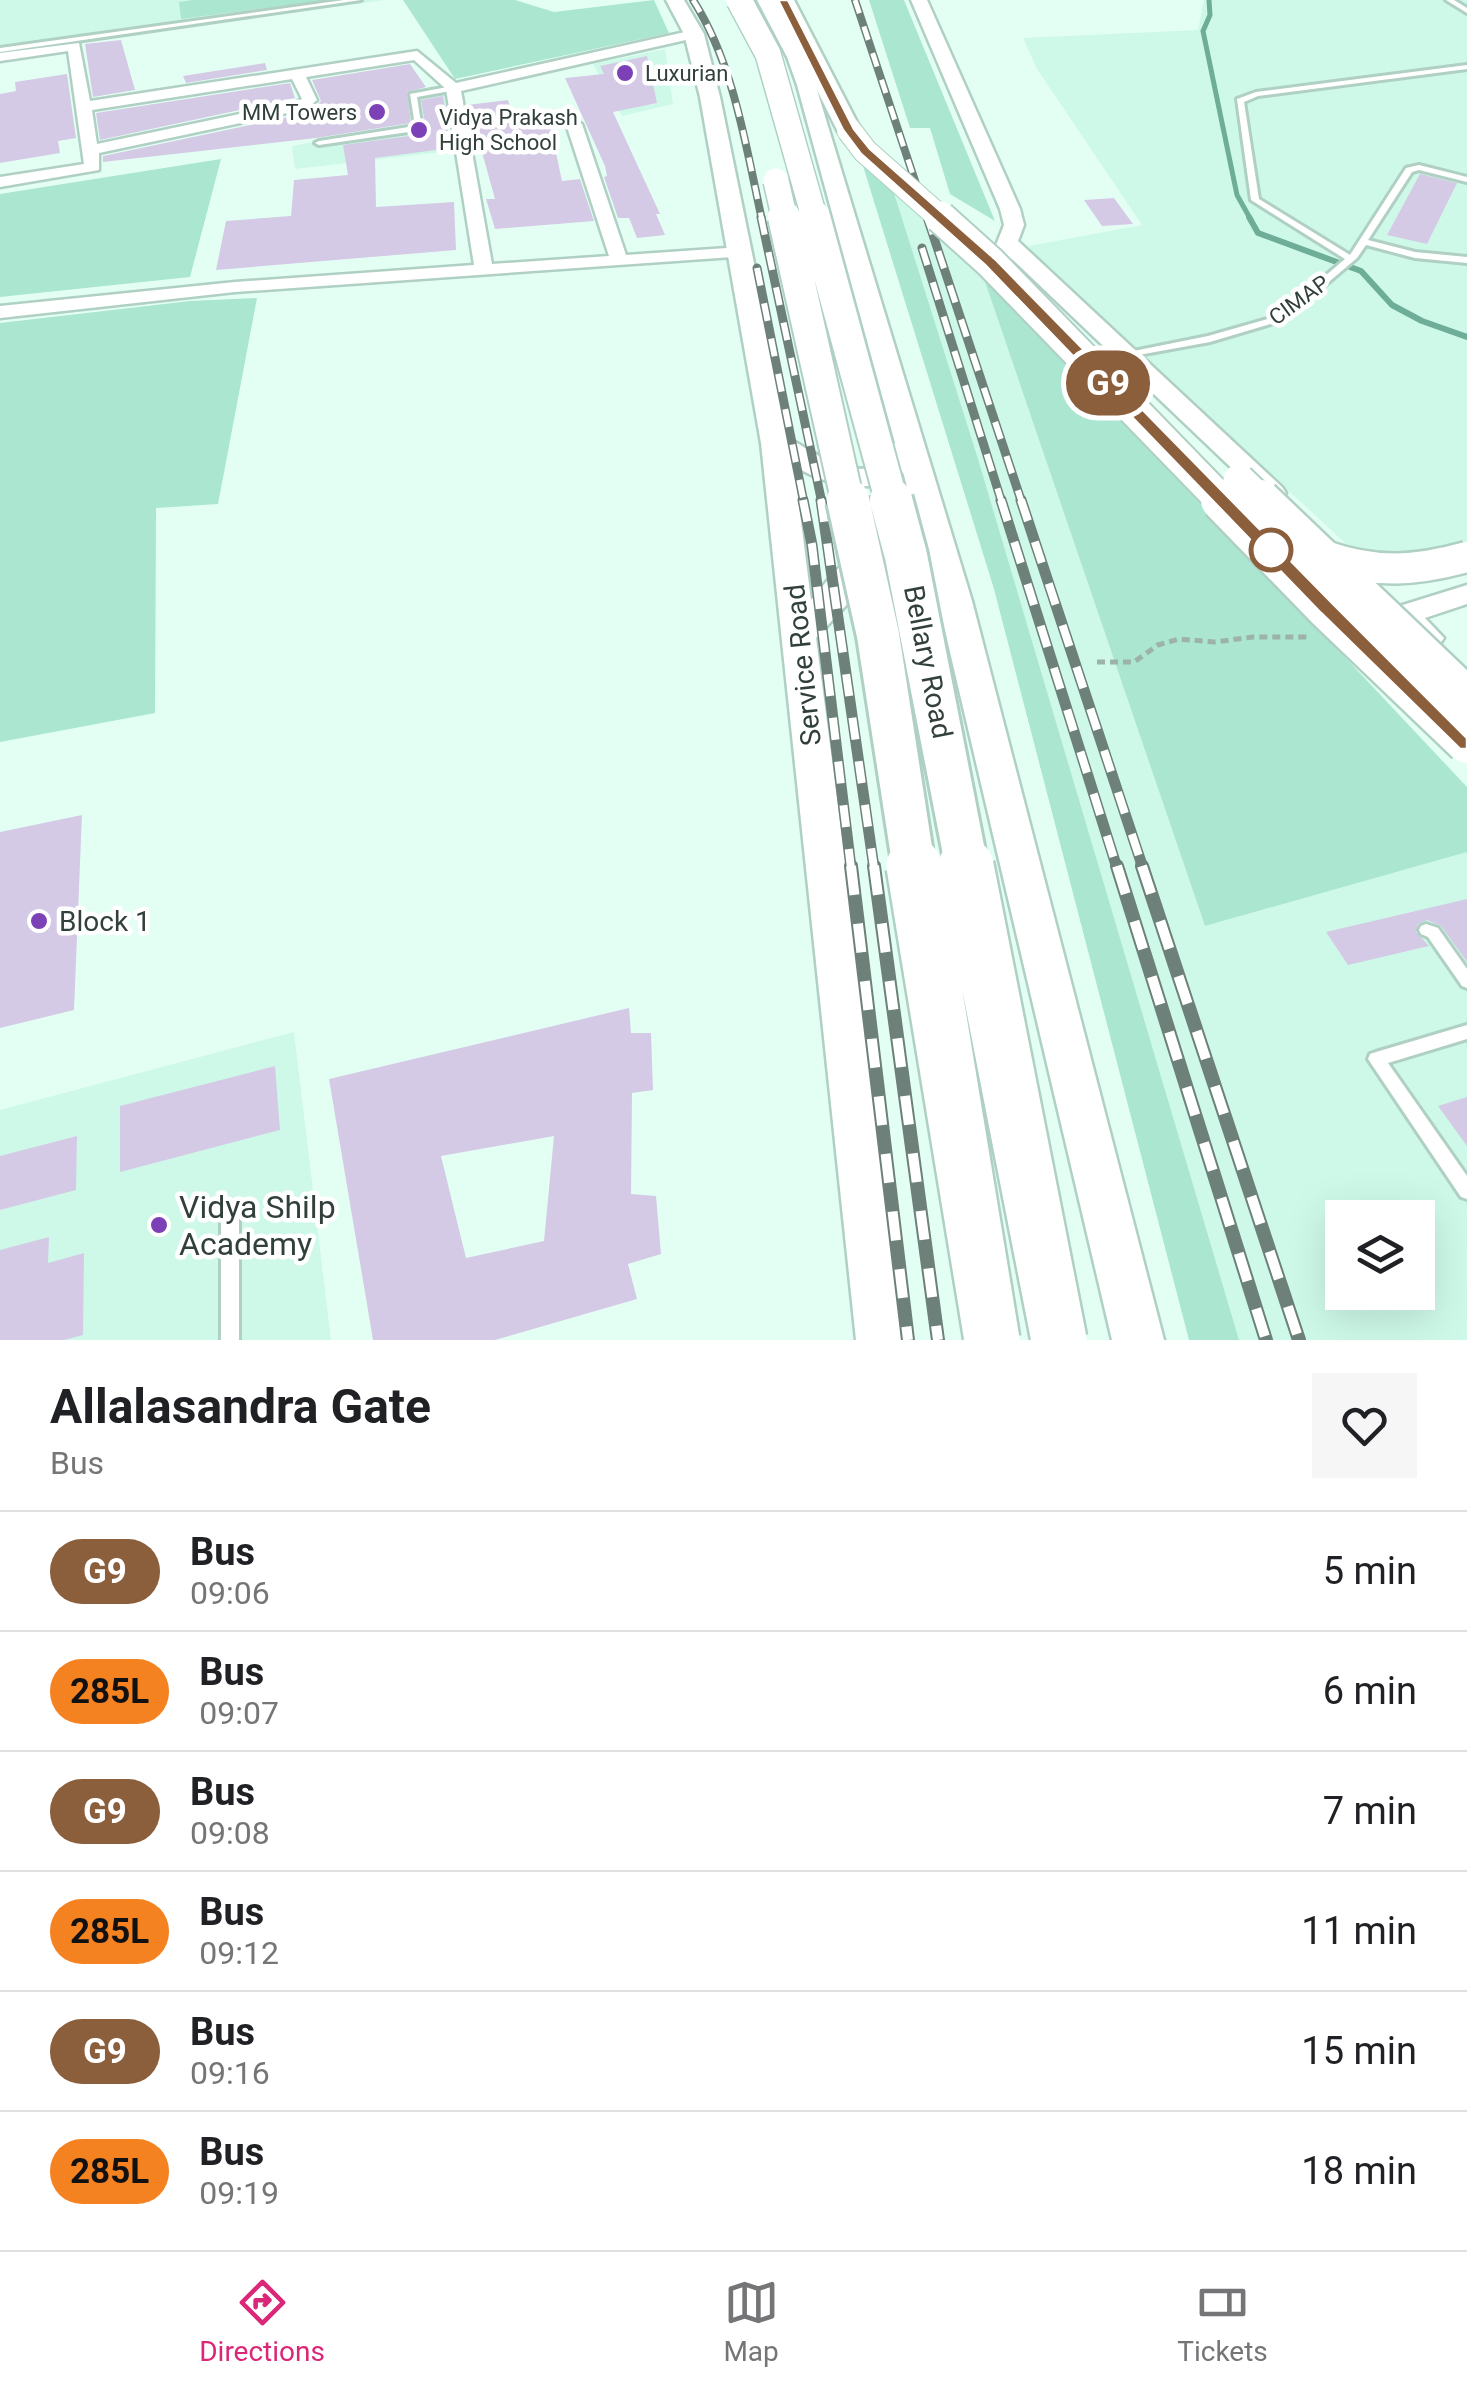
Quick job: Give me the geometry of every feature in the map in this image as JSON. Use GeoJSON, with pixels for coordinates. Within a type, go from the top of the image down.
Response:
{"type":"FeatureCollection","features":[{"type":"Feature","properties":{"kind":"highway","name":"Bellary Road"},"geometry":{"type":"LineString","coordinates":[[739,0],[768,54],[906,556],[1060,1340]]}},
{"type":"Feature","properties":{"kind":"highway","name":"Bellary Road"},"geometry":{"type":"LineString","coordinates":[[705,17],[747,67],[772,162],[878,635],[949,1094],[992,1340]]}},
{"type":"Feature","properties":{"kind":"main road","name":"Service Road"},"geometry":{"type":"LineString","coordinates":[[675,0],[705,17],[776,443],[882,1340]]}},
{"type":"Feature","properties":{"kind":"main road"},"geometry":{"type":"LineString","coordinates":[[766,0],[797,57],[807,85],[955,601],[1138,1340]]}},
{"type":"Feature","properties":{"kind":"main road"},"geometry":{"type":"LineString","coordinates":[[783,0],[856,130],[1005,257],[1467,698]]}},
{"type":"Feature","properties":{"kind":"main road"},"geometry":{"type":"LineString","coordinates":[[800,0],[865,151],[990,262],[1327,609],[1467,743]]}},
{"type":"Feature","properties":{"kind":"main road"},"geometry":{"type":"LineString","coordinates":[[776,443],[841,479],[864,481],[886,475],[896,464],[905,436]]}},
{"type":"Feature","properties":{"kind":"main road"},"geometry":{"type":"LineString","coordinates":[[801,632],[856,570],[880,551],[896,548],[919,553],[936,570],[955,601]]}},
{"type":"Feature","properties":{"kind":"street"},"geometry":{"type":"LineString","coordinates":[[919,0],[1010,209],[1014,225],[1000,263],[1013,299],[1467,759]]}},
{"type":"Feature","properties":{"kind":"street"},"geometry":{"type":"LineString","coordinates":[[453,88],[705,17]]}},
{"type":"Feature","properties":{"kind":"street"},"geometry":{"type":"LineString","coordinates":[[0,54],[74,46],[86,106],[92,167],[0,182]]}},
{"type":"Feature","properties":{"kind":"street"},"geometry":{"type":"LineString","coordinates":[[86,106],[416,55],[453,88],[484,270]]}},
{"type":"Feature","properties":{"kind":"street"},"geometry":{"type":"LineString","coordinates":[[90,150],[310,103],[297,74]]}},
{"type":"Feature","properties":{"kind":"street"},"geometry":{"type":"LineString","coordinates":[[574,124],[620,262]]}},
{"type":"Feature","properties":{"kind":"street"},"geometry":{"type":"LineString","coordinates":[[1008,242],[1467,674]]}},
{"type":"Feature","properties":{"kind":"street"},"geometry":{"type":"LineString","coordinates":[[0,312],[235,286],[742,252]]}},
{"type":"Feature","properties":{"kind":"street"},"geometry":{"type":"LineString","coordinates":[[1313,552],[1359,569],[1409,574],[1467,558]]}},
{"type":"Feature","properties":{"kind":"street"},"geometry":{"type":"LineString","coordinates":[[1339,633],[1467,594]]}},
{"type":"Feature","properties":{"kind":"lane"},"geometry":{"type":"LineString","coordinates":[[0,54],[358,0]]}},
{"type":"Feature","properties":{"kind":"lane"},"geometry":{"type":"LineString","coordinates":[[1449,0],[1467,10]]}},
{"type":"Feature","properties":{"kind":"lane"},"geometry":{"type":"LineString","coordinates":[[1350,260],[1255,200],[1240,101],[1256,94],[1467,67]]}},
{"type":"Feature","properties":{"kind":"lane"},"geometry":{"type":"LineString","coordinates":[[319,142],[419,128],[413,96],[453,88]]}},
{"type":"Feature","properties":{"kind":"lane","name":"CIMAP"},"geometry":{"type":"LineString","coordinates":[[1079,364],[1264,326],[1300,304],[1350,260],[1409,170],[1419,168],[1467,180]]}},
{"type":"Feature","properties":{"kind":"lane"},"geometry":{"type":"LineString","coordinates":[[1365,242],[1414,255],[1467,260]]}},
{"type":"Feature","properties":{"kind":"lane"},"geometry":{"type":"LineString","coordinates":[[1426,930],[1433,932],[1467,981]]}},
{"type":"Feature","properties":{"kind":"lane"},"geometry":{"type":"LineString","coordinates":[[1467,1032],[1376,1059],[1467,1191]]}},
{"type":"Feature","properties":{"kind":"lane"},"geometry":{"type":"LineString","coordinates":[[230,1218],[230,1340]]}},
{"type":"Feature","properties":{"kind":"path"},"geometry":{"type":"LineString","coordinates":[[1097,662],[1134,662],[1158,645],[1179,639],[1215,642],[1339,633]]}},
{"type":"Feature","properties":{"kind":"shaded area"},"geometry":{"type":"Polygon","coordinates":[[[0,0],[385,0],[0,53],[0,0]]]}},
{"type":"Feature","properties":{"kind":"shaded area"},"geometry":{"type":"Polygon","coordinates":[[[328,0],[181,19],[179,2],[328,0]]]}},
{"type":"Feature","properties":{"kind":"shaded area"},"geometry":{"type":"Polygon","coordinates":[[[403,0],[515,0],[554,12],[654,0],[669,33],[455,79],[403,0]]]}},
{"type":"Feature","properties":{"kind":"shaded area"},"geometry":{"type":"Polygon","coordinates":[[[869,0],[904,0],[995,221],[950,194],[930,128],[910,128],[869,0]]]}},
{"type":"Feature","properties":{"kind":"shaded area"},"geometry":{"type":"Polygon","coordinates":[[[1204,0],[1467,0],[1467,542],[1371,567],[1033,254],[1029,246],[1142,225],[1037,69],[1023,38],[1198,30],[1204,0]]]}},
{"type":"Feature","properties":{"kind":"shaded area"},"geometry":{"type":"Polygon","coordinates":[[[665,49],[673,104],[622,116],[593,64],[665,49]]]}},
{"type":"Feature","properties":{"kind":"shaded area","name":"Vidya Prakash High School"},"geometry":{"type":"Polygon","coordinates":[[[448,91],[459,150],[295,169],[292,146],[415,124],[405,100],[448,91]]]}},
{"type":"Feature","properties":{"kind":"shaded area"},"geometry":{"type":"Polygon","coordinates":[[[859,153],[893,190],[978,459],[1239,1340],[1189,1340],[994,589],[859,153]]]}},
{"type":"Feature","properties":{"kind":"shaded area"},"geometry":{"type":"Polygon","coordinates":[[[221,159],[190,277],[0,297],[0,194],[221,159]]]}},
{"type":"Feature","properties":{"kind":"shaded area"},"geometry":{"type":"Polygon","coordinates":[[[893,190],[981,270],[1205,926],[1467,852],[1467,1340],[1239,1340],[893,190]]]}},
{"type":"Feature","properties":{"kind":"shaded area"},"geometry":{"type":"Polygon","coordinates":[[[981,270],[1467,787],[1467,852],[1205,926],[981,270]]]}},
{"type":"Feature","properties":{"kind":"shaded area"},"geometry":{"type":"Polygon","coordinates":[[[257,298],[218,504],[156,508],[155,713],[0,742],[0,323],[190,301],[257,298]]]}},
{"type":"Feature","properties":{"kind":"shaded area","name":"Vidya Shilp Academy"},"geometry":{"type":"Polygon","coordinates":[[[294,1032],[331,1340],[0,1340],[0,1110],[294,1032]]]}},
{"type":"Feature","properties":{"kind":"building"},"geometry":{"type":"Polygon","coordinates":[[[121,40],[135,90],[93,97],[85,44],[121,40]]]}},
{"type":"Feature","properties":{"kind":"building"},"geometry":{"type":"Polygon","coordinates":[[[647,56],[657,103],[613,112],[660,214],[656,214],[665,235],[637,238],[629,218],[618,218],[604,177],[605,166],[565,78],[604,74],[600,66],[647,56]]]}},
{"type":"Feature","properties":{"kind":"building"},"geometry":{"type":"Polygon","coordinates":[[[265,63],[267,70],[186,83],[183,76],[265,63]]]}},
{"type":"Feature","properties":{"kind":"building"},"geometry":{"type":"Polygon","coordinates":[[[410,64],[426,87],[407,92],[411,123],[103,162],[103,156],[307,113],[321,101],[312,80],[410,64]]]}},
{"type":"Feature","properties":{"kind":"building"},"geometry":{"type":"Polygon","coordinates":[[[67,74],[76,138],[58,141],[60,153],[0,163],[0,94],[16,91],[15,82],[67,74]]]}},
{"type":"Feature","properties":{"kind":"building"},"geometry":{"type":"Polygon","coordinates":[[[290,83],[295,98],[100,140],[96,113],[290,83]]]}},
{"type":"Feature","properties":{"kind":"building"},"geometry":{"type":"Polygon","coordinates":[[[443,96],[451,148],[375,158],[376,207],[454,202],[456,250],[216,270],[226,221],[291,216],[294,180],[348,175],[343,145],[423,134],[426,129],[421,100],[443,96]]]}},
{"type":"Feature","properties":{"kind":"building"},"geometry":{"type":"Polygon","coordinates":[[[508,100],[514,119],[548,115],[562,181],[580,179],[594,221],[495,229],[486,199],[495,199],[480,145],[475,146],[467,105],[508,100]]]}},
{"type":"Feature","properties":{"kind":"building"},"geometry":{"type":"Polygon","coordinates":[[[1420,174],[1457,183],[1427,244],[1387,235],[1420,174]]]}},
{"type":"Feature","properties":{"kind":"building"},"geometry":{"type":"Polygon","coordinates":[[[1114,198],[1133,224],[1102,226],[1084,200],[1114,198]]]}},
{"type":"Feature","properties":{"kind":"building","name":"Block 1"},"geometry":{"type":"Polygon","coordinates":[[[82,815],[74,1010],[0,1028],[0,832],[82,815]]]}},
{"type":"Feature","properties":{"kind":"building"},"geometry":{"type":"Polygon","coordinates":[[[1467,899],[1467,962],[1441,926],[1427,920],[1418,924],[1416,932],[1429,946],[1348,965],[1326,932],[1467,899]]]}},
{"type":"Feature","properties":{"kind":"building"},"geometry":{"type":"Polygon","coordinates":[[[629,1008],[631,1033],[651,1033],[653,1090],[632,1093],[631,1194],[656,1196],[661,1254],[628,1264],[637,1299],[495,1340],[373,1340],[329,1079],[629,1008]],[[554,1136],[441,1156],[466,1258],[544,1241],[554,1136]]]}},
{"type":"Feature","properties":{"kind":"building"},"geometry":{"type":"Polygon","coordinates":[[[275,1066],[280,1130],[120,1172],[120,1106],[275,1066]]]}},
{"type":"Feature","properties":{"kind":"building"},"geometry":{"type":"Polygon","coordinates":[[[1467,1097],[1467,1146],[1438,1106],[1467,1097]]]}},
{"type":"Feature","properties":{"kind":"building"},"geometry":{"type":"Polygon","coordinates":[[[77,1136],[76,1190],[0,1210],[0,1156],[77,1136]]]}},
{"type":"Feature","properties":{"kind":"building"},"geometry":{"type":"Polygon","coordinates":[[[49,1237],[48,1263],[84,1253],[83,1335],[64,1340],[0,1340],[0,1250],[49,1237]]]}},
{"type":"Feature","properties":{"kind":"waterway"},"geometry":{"type":"LineString","coordinates":[[1209,0],[1210,15],[1203,31],[1237,195],[1251,220]]}},
{"type":"Feature","properties":{"kind":"waterway"},"geometry":{"type":"LineString","coordinates":[[1249,217],[1258,233],[1361,271],[1392,305],[1467,337]]}},
{"type":"Feature","properties":{"kind":"railway"},"geometry":{"type":"LineString","coordinates":[[693,0],[729,78],[762,220]]}},
{"type":"Feature","properties":{"kind":"railway"},"geometry":{"type":"LineString","coordinates":[[855,0],[928,220]]}},
{"type":"Feature","properties":{"kind":"railway"},"geometry":{"type":"LineString","coordinates":[[761,217],[822,503]]}},
{"type":"Feature","properties":{"kind":"railway"},"geometry":{"type":"LineString","coordinates":[[927,217],[1022,503]]}},
{"type":"Feature","properties":{"kind":"railway"},"geometry":{"type":"LineString","coordinates":[[922,248],[1002,503]]}},
{"type":"Feature","properties":{"kind":"railway"},"geometry":{"type":"LineString","coordinates":[[757,268],[804,503]]}},
{"type":"Feature","properties":{"kind":"railway"},"geometry":{"type":"LineString","coordinates":[[803,500],[812,545],[851,868]]}},
{"type":"Feature","properties":{"kind":"railway"},"geometry":{"type":"LineString","coordinates":[[821,500],[874,868]]}},
{"type":"Feature","properties":{"kind":"railway"},"geometry":{"type":"LineString","coordinates":[[1001,500],[1117,868]]}},
{"type":"Feature","properties":{"kind":"railway"},"geometry":{"type":"LineString","coordinates":[[1021,500],[1143,868]]}},
{"type":"Feature","properties":{"kind":"railway"},"geometry":{"type":"LineString","coordinates":[[851,866],[908,1340]]}},
{"type":"Feature","properties":{"kind":"railway"},"geometry":{"type":"LineString","coordinates":[[874,866],[938,1340]]}},
{"type":"Feature","properties":{"kind":"railway"},"geometry":{"type":"LineString","coordinates":[[1117,866],[1266,1340]]}},
{"type":"Feature","properties":{"kind":"railway"},"geometry":{"type":"LineString","coordinates":[[1142,866],[1299,1340]]}},
{"type":"Feature","properties":{"kind":"bus line","name":"G9"},"geometry":{"type":"LineString","coordinates":[[783,0],[849,130],[865,151],[990,262],[1327,609],[1467,743]]}},
{"type":"Feature","properties":{"kind":"place","name":"Luxurian"},"geometry":{"type":"Point","coordinates":[625,73]}},
{"type":"Feature","properties":{"kind":"place","name":"MM Towers"},"geometry":{"type":"Point","coordinates":[377,112]}},
{"type":"Feature","properties":{"kind":"place","name":"Vidya Prakash High School"},"geometry":{"type":"Point","coordinates":[419,130]}},
{"type":"Feature","properties":{"kind":"place","name":"Block 1"},"geometry":{"type":"Point","coordinates":[39,921]}},
{"type":"Feature","properties":{"kind":"place","name":"Vidya Shilp Academy"},"geometry":{"type":"Point","coordinates":[159,1225]}}]}
